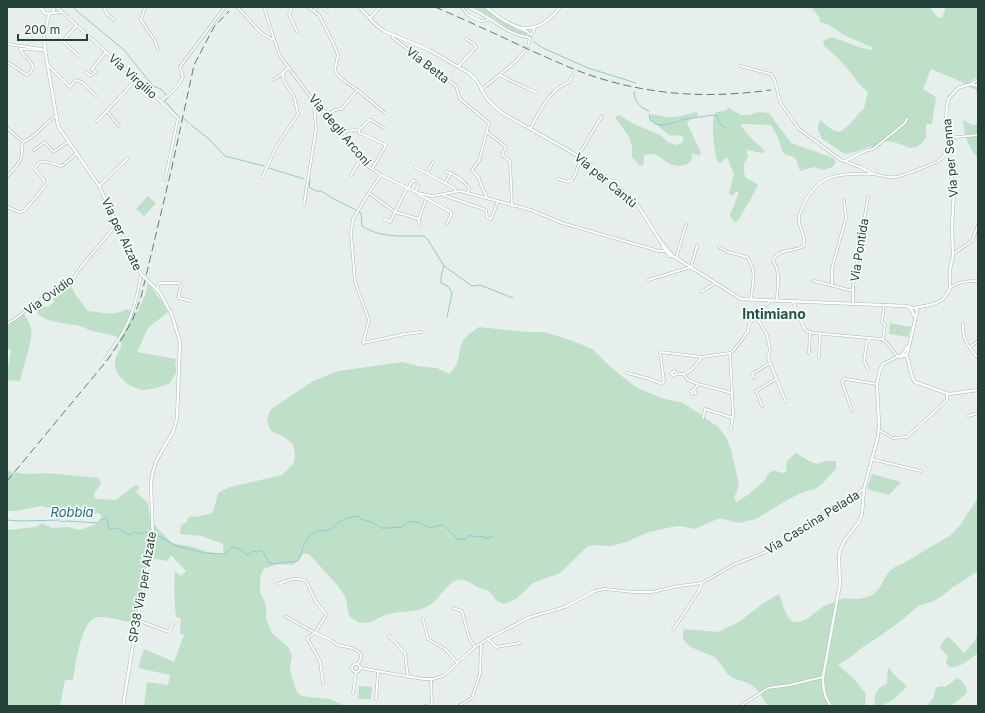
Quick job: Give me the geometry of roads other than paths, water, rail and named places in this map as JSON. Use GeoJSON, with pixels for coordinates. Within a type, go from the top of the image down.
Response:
{"type":"FeatureCollection","features":[{"type":"Feature","properties":{"kind":"street"},"geometry":{"type":"LineString","coordinates":[[37,7],[42,8]]}},
{"type":"Feature","properties":{"kind":"street","name":"Via per Alzate"},"geometry":{"type":"LineString","coordinates":[[55,7],[47,22],[44,37],[47,64],[58,126],[99,186],[141,274],[160,293],[172,315],[180,342],[176,423],[173,432],[159,455],[154,467]]}},
{"type":"Feature","properties":{"kind":"street","name":"Via Virgilio"},"geometry":{"type":"LineString","coordinates":[[55,7],[178,118],[165,180]]}},
{"type":"Feature","properties":{"kind":"street"},"geometry":{"type":"LineString","coordinates":[[104,7],[107,14],[114,20]]}},
{"type":"Feature","properties":{"kind":"street"},"geometry":{"type":"LineString","coordinates":[[145,7],[141,20],[158,50]]}},
{"type":"Feature","properties":{"kind":"street","name":"Via Virgilio"},"geometry":{"type":"LineString","coordinates":[[160,101],[170,95],[177,87],[183,77],[180,67],[225,7]]}},
{"type":"Feature","properties":{"kind":"street"},"geometry":{"type":"LineString","coordinates":[[237,7],[259,30],[270,39],[274,40]]}},
{"type":"Feature","properties":{"kind":"street","name":"Via degli Arconi"},"geometry":{"type":"LineString","coordinates":[[264,7],[279,54],[315,103],[341,131],[372,169],[381,175],[416,193],[432,196],[456,191],[468,193],[531,210],[562,223],[659,251],[667,251]]}},
{"type":"Feature","properties":{"kind":"street"},"geometry":{"type":"LineString","coordinates":[[292,7],[289,14],[297,31]]}},
{"type":"Feature","properties":{"kind":"street"},"geometry":{"type":"LineString","coordinates":[[309,7],[320,17],[337,54],[334,69],[335,72],[385,113]]}},
{"type":"Feature","properties":{"kind":"street"},"geometry":{"type":"LineString","coordinates":[[314,11],[317,7]]}},
{"type":"Feature","properties":{"kind":"street"},"geometry":{"type":"LineString","coordinates":[[323,7],[327,12]]}},
{"type":"Feature","properties":{"kind":"street","name":"Via per Cantù"},"geometry":{"type":"LineString","coordinates":[[359,7],[380,29],[393,36],[429,50],[472,76],[487,99],[502,113],[580,157],[635,202],[667,251],[741,299],[908,306],[914,310]]}},
{"type":"Feature","properties":{"kind":"street"},"geometry":{"type":"LineString","coordinates":[[370,18],[380,7]]}},
{"type":"Feature","properties":{"kind":"street"},"geometry":{"type":"LineString","coordinates":[[462,7],[467,15],[477,20],[490,20]]}},
{"type":"Feature","properties":{"kind":"street"},"geometry":{"type":"LineString","coordinates":[[468,7],[513,34],[531,37]]}},
{"type":"Feature","properties":{"kind":"street"},"geometry":{"type":"LineString","coordinates":[[486,7],[518,29],[528,32],[531,37]]}},
{"type":"Feature","properties":{"kind":"street"},"geometry":{"type":"LineString","coordinates":[[528,46],[531,31],[548,20],[560,7]]}},
{"type":"Feature","properties":{"kind":"street","name":"Via per Alzate"},"geometry":{"type":"LineString","coordinates":[[42,8],[47,22]]}},
{"type":"Feature","properties":{"kind":"street"},"geometry":{"type":"LineString","coordinates":[[44,13],[50,14],[62,12]]}},
{"type":"Feature","properties":{"kind":"street"},"geometry":{"type":"LineString","coordinates":[[76,26],[63,41],[79,56]]}},
{"type":"Feature","properties":{"kind":"street"},"geometry":{"type":"LineString","coordinates":[[515,26],[534,28]]}},
{"type":"Feature","properties":{"kind":"street","name":"Via Betta"},"geometry":{"type":"LineString","coordinates":[[393,36],[393,38],[414,55],[456,86],[460,99],[489,123],[487,132]]}},
{"type":"Feature","properties":{"kind":"street"},"geometry":{"type":"LineString","coordinates":[[458,67],[476,47],[466,39]]}},
{"type":"Feature","properties":{"kind":"street"},"geometry":{"type":"LineString","coordinates":[[7,44],[45,50]]}},
{"type":"Feature","properties":{"kind":"street"},"geometry":{"type":"LineString","coordinates":[[7,62],[27,75],[33,66],[30,59],[21,52],[20,49],[45,50]]}},
{"type":"Feature","properties":{"kind":"street"},"geometry":{"type":"LineString","coordinates":[[481,90],[521,57],[525,51]]}},
{"type":"Feature","properties":{"kind":"street","name":"Via Virgilio"},"geometry":{"type":"LineString","coordinates":[[86,72],[90,76],[96,72],[92,69],[106,52]]}},
{"type":"Feature","properties":{"kind":"street"},"geometry":{"type":"LineString","coordinates":[[47,64],[70,86],[75,80],[82,82],[96,96]]}},
{"type":"Feature","properties":{"kind":"street"},"geometry":{"type":"LineString","coordinates":[[740,66],[771,74],[775,81],[780,102],[799,129],[841,160],[875,174]]}},
{"type":"Feature","properties":{"kind":"street"},"geometry":{"type":"LineString","coordinates":[[273,80],[289,67]]}},
{"type":"Feature","properties":{"kind":"street"},"geometry":{"type":"LineString","coordinates":[[262,178],[276,147],[298,114],[294,96],[285,83],[283,73]]}},
{"type":"Feature","properties":{"kind":"street"},"geometry":{"type":"LineString","coordinates":[[499,75],[537,93]]}},
{"type":"Feature","properties":{"kind":"street"},"geometry":{"type":"LineString","coordinates":[[530,129],[547,99],[569,82],[573,75]]}},
{"type":"Feature","properties":{"kind":"street"},"geometry":{"type":"LineString","coordinates":[[97,121],[136,80]]}},
{"type":"Feature","properties":{"kind":"street","name":"Via per Senna"},"geometry":{"type":"LineString","coordinates":[[950,288],[950,269],[954,253],[952,226],[954,191],[948,153],[946,114],[949,98],[958,88],[978,80]]}},
{"type":"Feature","properties":{"kind":"street"},"geometry":{"type":"LineString","coordinates":[[971,84],[978,86]]}},
{"type":"Feature","properties":{"kind":"street"},"geometry":{"type":"LineString","coordinates":[[319,107],[329,114],[335,110],[342,109],[358,90]]}},
{"type":"Feature","properties":{"kind":"street"},"geometry":{"type":"LineString","coordinates":[[304,204],[316,129],[315,103]]}},
{"type":"Feature","properties":{"kind":"street"},"geometry":{"type":"LineString","coordinates":[[107,111],[119,126]]}},
{"type":"Feature","properties":{"kind":"street"},"geometry":{"type":"LineString","coordinates":[[23,142],[30,140],[56,116]]}},
{"type":"Feature","properties":{"kind":"street"},"geometry":{"type":"LineString","coordinates":[[558,179],[568,182],[572,180],[580,157],[602,116]]}},
{"type":"Feature","properties":{"kind":"street"},"geometry":{"type":"LineString","coordinates":[[845,161],[865,151],[873,149],[905,123],[907,119]]}},
{"type":"Feature","properties":{"kind":"street"},"geometry":{"type":"LineString","coordinates":[[341,131],[359,130],[369,120],[384,128]]}},
{"type":"Feature","properties":{"kind":"street"},"geometry":{"type":"LineString","coordinates":[[7,128],[23,142]]}},
{"type":"Feature","properties":{"kind":"street"},"geometry":{"type":"LineString","coordinates":[[359,130],[359,133],[386,145],[372,169]]}},
{"type":"Feature","properties":{"kind":"street"},"geometry":{"type":"LineString","coordinates":[[487,198],[479,178],[472,170],[479,161],[487,132],[506,147],[502,155],[510,161],[512,206]]}},
{"type":"Feature","properties":{"kind":"street"},"geometry":{"type":"LineString","coordinates":[[947,138],[978,136]]}},
{"type":"Feature","properties":{"kind":"street"},"geometry":{"type":"LineString","coordinates":[[7,177],[19,162],[23,142]]}},
{"type":"Feature","properties":{"kind":"street"},"geometry":{"type":"LineString","coordinates":[[34,150],[45,142],[53,152],[68,142]]}},
{"type":"Feature","properties":{"kind":"street"},"geometry":{"type":"LineString","coordinates":[[777,301],[777,268],[773,261],[774,256],[778,253],[804,246],[804,237],[799,215],[806,199],[815,186],[825,179],[850,173],[875,174],[895,177],[938,162],[948,153]]}},
{"type":"Feature","properties":{"kind":"street"},"geometry":{"type":"LineString","coordinates":[[7,207],[19,212],[24,211],[45,186],[44,180],[35,169],[38,163],[41,161],[47,161],[62,166],[76,154]]}},
{"type":"Feature","properties":{"kind":"street"},"geometry":{"type":"LineString","coordinates":[[350,175],[362,157]]}},
{"type":"Feature","properties":{"kind":"street"},"geometry":{"type":"LineString","coordinates":[[99,186],[128,158]]}},
{"type":"Feature","properties":{"kind":"street"},"geometry":{"type":"LineString","coordinates":[[427,173],[433,162]]}},
{"type":"Feature","properties":{"kind":"street"},"geometry":{"type":"LineString","coordinates":[[415,167],[445,183],[456,191]]}},
{"type":"Feature","properties":{"kind":"street"},"geometry":{"type":"LineString","coordinates":[[446,172],[460,178],[468,186],[468,193]]}},
{"type":"Feature","properties":{"kind":"street"},"geometry":{"type":"LineString","coordinates":[[445,183],[450,173]]}},
{"type":"Feature","properties":{"kind":"street"},"geometry":{"type":"LineString","coordinates":[[381,175],[368,193],[353,220],[351,233],[355,282],[369,320],[363,343],[420,332]]}},
{"type":"Feature","properties":{"kind":"street"},"geometry":{"type":"LineString","coordinates":[[384,219],[390,222],[412,181],[415,181]]}},
{"type":"Feature","properties":{"kind":"street"},"geometry":{"type":"LineString","coordinates":[[418,185],[416,193],[450,212],[451,215],[447,223]]}},
{"type":"Feature","properties":{"kind":"street"},"geometry":{"type":"LineString","coordinates":[[368,193],[396,212],[419,219]]}},
{"type":"Feature","properties":{"kind":"street"},"geometry":{"type":"LineString","coordinates":[[442,194],[486,210],[487,217],[491,219],[498,202]]}},
{"type":"Feature","properties":{"kind":"street","name":"Via Pontida"},"geometry":{"type":"LineString","coordinates":[[853,304],[853,291],[868,197]]}},
{"type":"Feature","properties":{"kind":"street"},"geometry":{"type":"LineString","coordinates":[[419,224],[419,219],[426,199]]}},
{"type":"Feature","properties":{"kind":"street"},"geometry":{"type":"LineString","coordinates":[[832,285],[832,268],[846,218],[844,200]]}},
{"type":"Feature","properties":{"kind":"street","name":"Via Ovidio"},"geometry":{"type":"LineString","coordinates":[[7,324],[33,304],[74,279],[81,267],[117,224]]}},
{"type":"Feature","properties":{"kind":"street"},"geometry":{"type":"LineString","coordinates":[[675,257],[686,225]]}},
{"type":"Feature","properties":{"kind":"street"},"geometry":{"type":"LineString","coordinates":[[954,253],[972,241],[978,225]]}},
{"type":"Feature","properties":{"kind":"street"},"geometry":{"type":"LineString","coordinates":[[661,242],[662,246],[667,251]]}},
{"type":"Feature","properties":{"kind":"street"},"geometry":{"type":"LineString","coordinates":[[659,251],[662,250],[662,246]]}},
{"type":"Feature","properties":{"kind":"street"},"geometry":{"type":"LineString","coordinates":[[648,280],[691,267],[697,246]]}},
{"type":"Feature","properties":{"kind":"street"},"geometry":{"type":"LineString","coordinates":[[719,247],[728,252],[747,257],[752,264],[755,272],[751,300]]}},
{"type":"Feature","properties":{"kind":"street"},"geometry":{"type":"LineString","coordinates":[[105,359],[124,331],[139,289],[141,274]]}},
{"type":"Feature","properties":{"kind":"street"},"geometry":{"type":"LineString","coordinates":[[906,355],[910,343],[914,310],[942,300],[950,288],[956,283],[977,281],[978,277]]}},
{"type":"Feature","properties":{"kind":"street"},"geometry":{"type":"LineString","coordinates":[[814,281],[853,291]]}},
{"type":"Feature","properties":{"kind":"street"},"geometry":{"type":"LineString","coordinates":[[157,290],[159,283],[179,283],[181,286],[179,298],[191,301]]}},
{"type":"Feature","properties":{"kind":"street"},"geometry":{"type":"LineString","coordinates":[[701,292],[716,283]]}},
{"type":"Feature","properties":{"kind":"street"},"geometry":{"type":"LineString","coordinates":[[627,373],[650,379],[661,384],[664,383],[664,381],[660,352],[702,357],[730,354],[748,331],[749,324],[770,301]]}},
{"type":"Feature","properties":{"kind":"street"},"geometry":{"type":"LineString","coordinates":[[793,302],[804,328],[810,332],[883,340],[898,357]]}},
{"type":"Feature","properties":{"kind":"street"},"geometry":{"type":"LineString","coordinates":[[883,340],[885,324],[882,322],[884,305]]}},
{"type":"Feature","properties":{"kind":"street"},"geometry":{"type":"LineString","coordinates":[[756,316],[767,335],[770,350],[768,358],[786,402]]}},
{"type":"Feature","properties":{"kind":"street"},"geometry":{"type":"LineString","coordinates":[[963,324],[962,334],[978,358]]}},
{"type":"Feature","properties":{"kind":"street"},"geometry":{"type":"LineString","coordinates":[[809,353],[810,332]]}},
{"type":"Feature","properties":{"kind":"street"},"geometry":{"type":"LineString","coordinates":[[819,357],[820,333]]}},
{"type":"Feature","properties":{"kind":"street"},"geometry":{"type":"LineString","coordinates":[[868,369],[864,361],[867,342],[872,338]]}},
{"type":"Feature","properties":{"kind":"street"},"geometry":{"type":"LineString","coordinates":[[970,347],[978,341]]}},
{"type":"Feature","properties":{"kind":"street"},"geometry":{"type":"LineString","coordinates":[[898,357],[903,354],[910,343]]}},
{"type":"Feature","properties":{"kind":"street"},"geometry":{"type":"LineString","coordinates":[[908,346],[906,355],[914,381],[947,393],[978,390]]}},
{"type":"Feature","properties":{"kind":"street"},"geometry":{"type":"LineString","coordinates":[[730,354],[733,418],[731,429]]}},
{"type":"Feature","properties":{"kind":"street"},"geometry":{"type":"LineString","coordinates":[[831,706],[826,700],[823,691],[823,677],[840,584],[840,550],[845,540],[859,522],[862,514],[864,489],[878,430],[877,384],[882,367],[888,361],[906,355]]}},
{"type":"Feature","properties":{"kind":"street"},"geometry":{"type":"LineString","coordinates":[[676,374],[684,375],[691,371],[702,357]]}},
{"type":"Feature","properties":{"kind":"street"},"geometry":{"type":"LineString","coordinates":[[754,378],[752,374],[770,363]]}},
{"type":"Feature","properties":{"kind":"street"},"geometry":{"type":"LineString","coordinates":[[684,375],[688,380],[698,384],[732,393]]}},
{"type":"Feature","properties":{"kind":"street"},"geometry":{"type":"LineString","coordinates":[[762,406],[756,391],[776,379]]}},
{"type":"Feature","properties":{"kind":"street"},"geometry":{"type":"LineString","coordinates":[[852,411],[842,380],[845,379],[877,384]]}},
{"type":"Feature","properties":{"kind":"street"},"geometry":{"type":"LineString","coordinates":[[694,390],[698,384]]}},
{"type":"Feature","properties":{"kind":"street"},"geometry":{"type":"LineString","coordinates":[[878,430],[893,438],[907,437],[947,400],[947,393]]}},
{"type":"Feature","properties":{"kind":"street"},"geometry":{"type":"LineString","coordinates":[[703,418],[705,409],[733,418]]}},
{"type":"Feature","properties":{"kind":"street"},"geometry":{"type":"LineString","coordinates":[[968,416],[978,413]]}},
{"type":"Feature","properties":{"kind":"street"},"geometry":{"type":"LineString","coordinates":[[871,459],[920,471]]}},
{"type":"Feature","properties":{"kind":"street","name":"SP38 Via per Alzate"},"geometry":{"type":"LineString","coordinates":[[123,706],[152,541],[151,485],[154,467]]}},
{"type":"Feature","properties":{"kind":"street","name":"Via Cascina Pelada"},"geometry":{"type":"LineString","coordinates":[[432,679],[443,676],[475,647],[488,639],[530,617],[565,607],[595,591],[604,589],[652,592],[702,583],[733,565],[770,550],[833,506],[849,499],[864,489]]}},
{"type":"Feature","properties":{"kind":"street"},"geometry":{"type":"LineString","coordinates":[[278,584],[296,579],[306,581],[316,602],[326,615],[315,633],[307,639],[320,661],[323,682]]}},
{"type":"Feature","properties":{"kind":"street"},"geometry":{"type":"LineString","coordinates":[[673,630],[698,592],[702,583]]}},
{"type":"Feature","properties":{"kind":"street"},"geometry":{"type":"LineString","coordinates":[[452,608],[462,611],[469,638],[475,647]]}},
{"type":"Feature","properties":{"kind":"street"},"geometry":{"type":"LineString","coordinates":[[285,616],[327,638],[337,645],[352,648],[359,652],[361,658],[358,664],[354,664],[353,666],[353,670],[356,672]]}},
{"type":"Feature","properties":{"kind":"street"},"geometry":{"type":"LineString","coordinates":[[424,619],[428,639],[445,650],[457,662]]}},
{"type":"Feature","properties":{"kind":"street"},"geometry":{"type":"LineString","coordinates":[[137,620],[169,632],[173,623]]}},
{"type":"Feature","properties":{"kind":"street"},"geometry":{"type":"LineString","coordinates":[[389,636],[406,653],[408,677]]}},
{"type":"Feature","properties":{"kind":"street"},"geometry":{"type":"LineString","coordinates":[[488,639],[496,648],[520,643]]}},
{"type":"Feature","properties":{"kind":"street"},"geometry":{"type":"LineString","coordinates":[[459,706],[472,698],[480,674],[481,644]]}},
{"type":"Feature","properties":{"kind":"street"},"geometry":{"type":"LineString","coordinates":[[358,664],[360,668]]}},
{"type":"Feature","properties":{"kind":"street"},"geometry":{"type":"LineString","coordinates":[[360,668],[408,677],[432,679],[432,706]]}},
{"type":"Feature","properties":{"kind":"street"},"geometry":{"type":"LineString","coordinates":[[353,694],[356,672],[360,668]]}},
{"type":"Feature","properties":{"kind":"street"},"geometry":{"type":"LineString","coordinates":[[376,699],[378,672]]}},
{"type":"Feature","properties":{"kind":"street"},"geometry":{"type":"LineString","coordinates":[[740,706],[768,688],[790,685],[823,677]]}},
{"type":"Feature","properties":{"kind":"waterway"},"geometry":{"type":"LineString","coordinates":[[72,7],[124,50],[153,86],[161,89],[166,95]]}},
{"type":"Feature","properties":{"kind":"waterway"},"geometry":{"type":"LineString","coordinates":[[534,42],[543,48],[588,68],[636,83]]}},
{"type":"Feature","properties":{"kind":"waterway"},"geometry":{"type":"LineString","coordinates":[[634,92],[635,99],[638,104],[649,111]]}},
{"type":"Feature","properties":{"kind":"waterway"},"geometry":{"type":"LineString","coordinates":[[168,97],[165,101],[179,117]]}},
{"type":"Feature","properties":{"kind":"waterway"},"geometry":{"type":"LineString","coordinates":[[649,114],[650,120],[653,123],[660,125],[667,125],[678,121]]}},
{"type":"Feature","properties":{"kind":"waterway"},"geometry":{"type":"LineString","coordinates":[[681,120],[712,115],[717,116],[718,122],[725,127]]}},
{"type":"Feature","properties":{"kind":"waterway"},"geometry":{"type":"LineString","coordinates":[[184,119],[189,123]]}},
{"type":"Feature","properties":{"kind":"waterway"},"geometry":{"type":"LineString","coordinates":[[191,125],[209,139],[225,156],[264,166]]}},
{"type":"Feature","properties":{"kind":"waterway"},"geometry":{"type":"LineString","coordinates":[[269,168],[304,179]]}},
{"type":"Feature","properties":{"kind":"waterway"},"geometry":{"type":"LineString","coordinates":[[310,179],[309,187],[316,191],[321,191],[356,210]]}},
{"type":"Feature","properties":{"kind":"waterway"},"geometry":{"type":"LineString","coordinates":[[359,212],[361,213],[362,226],[369,230],[376,233],[400,236],[424,236],[444,266],[472,286],[480,285],[513,298]]}},
{"type":"Feature","properties":{"kind":"waterway"},"geometry":{"type":"LineString","coordinates":[[444,266],[441,276],[441,283],[449,287],[452,293],[447,317]]}},
{"type":"Feature","properties":{"kind":"waterway"},"geometry":{"type":"LineString","coordinates":[[155,534],[176,546],[205,553],[225,554],[233,547],[239,549],[247,555],[253,551],[257,552],[261,550],[268,562],[275,564],[297,561],[306,541],[313,533],[332,529],[342,520],[358,516],[380,528],[396,528],[411,522],[421,523],[429,528],[442,525],[457,539],[465,539],[470,535],[473,537],[479,536],[488,538],[494,536]]}},
{"type":"Feature","properties":{"kind":"waterway","name":"Robbia"},"geometry":{"type":"LineString","coordinates":[[7,520],[59,520],[62,522],[98,523],[101,519],[103,520],[107,518],[110,529],[117,528],[129,535],[136,532],[139,534],[144,532],[151,533]]}},
{"type":"Feature","properties":{"kind":"railway"},"geometry":{"type":"LineString","coordinates":[[435,7],[567,66],[623,85],[665,92],[707,95],[749,93],[771,90]]}},
{"type":"Feature","properties":{"kind":"railway"},"geometry":{"type":"LineString","coordinates":[[7,481],[109,358],[133,319],[141,297],[172,167],[194,65],[214,27],[229,11]]}},
{"type":"Feature","properties":{"kind":"district","name":"Intimiano"},"geometry":{"type":"Point","coordinates":[774,313]}}]}
